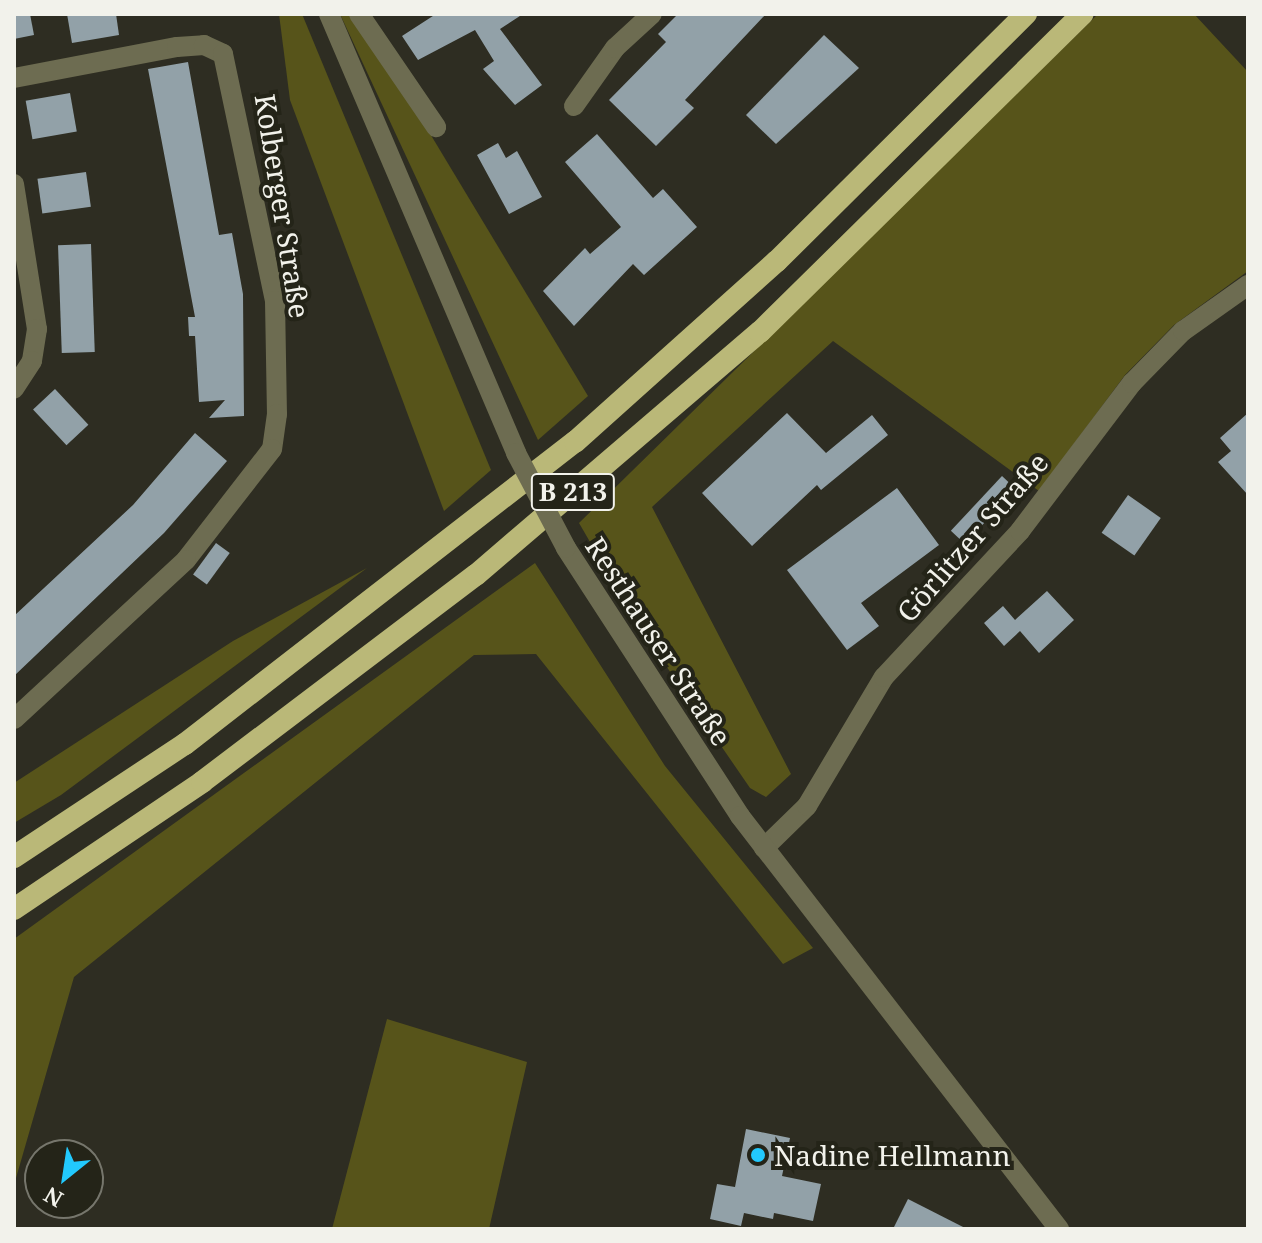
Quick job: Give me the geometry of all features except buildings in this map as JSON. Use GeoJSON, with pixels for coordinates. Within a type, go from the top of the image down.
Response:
{"type":"FeatureCollection","features":[{"type":"Feature","properties":{"kind":"highway","name":"B 213"},"geometry":{"type":"LineString","coordinates":[[14,857],[185,744],[575,442],[777,261],[1026,14]]}},
{"type":"Feature","properties":{"kind":"highway","name":"B 213"},"geometry":{"type":"LineString","coordinates":[[14,909],[202,782],[476,575],[760,332],[1082,14]]}},
{"type":"Feature","properties":{"kind":"street","name":"Resthauser Straße"},"geometry":{"type":"LineString","coordinates":[[329,14],[516,453],[566,548],[764,848],[1059,1229]]}},
{"type":"Feature","properties":{"kind":"street"},"geometry":{"type":"LineString","coordinates":[[359,14],[436,127]]}},
{"type":"Feature","properties":{"kind":"street"},"geometry":{"type":"LineString","coordinates":[[574,106],[615,48],[652,14]]}},
{"type":"Feature","properties":{"kind":"street","name":"Kolberger Straße"},"geometry":{"type":"LineString","coordinates":[[14,78],[177,47],[204,45],[223,54],[275,301],[277,414],[272,449],[186,560],[14,719]]}},
{"type":"Feature","properties":{"kind":"street"},"geometry":{"type":"LineString","coordinates":[[14,184],[37,329],[32,361],[14,389]]}},
{"type":"Feature","properties":{"kind":"street","name":"Görlitzer Straße"},"geometry":{"type":"LineString","coordinates":[[764,848],[807,806],[884,677],[1020,531],[1132,383],[1183,331],[1248,285]]}},
{"type":"Feature","properties":{"kind":"shaded area"},"geometry":{"type":"Polygon","coordinates":[[[279,14],[302,14],[491,470],[444,511],[290,100],[279,14]]]}},
{"type":"Feature","properties":{"kind":"shaded area"},"geometry":{"type":"Polygon","coordinates":[[[340,14],[358,14],[588,396],[538,440],[340,14]]]}},
{"type":"Feature","properties":{"kind":"shaded area"},"geometry":{"type":"Polygon","coordinates":[[[1098,14],[1194,14],[1248,72],[1248,271],[1174,325],[1125,375],[1039,491],[833,341],[652,507],[791,774],[766,797],[750,788],[640,628],[579,523],[1098,14]]]}},
{"type":"Feature","properties":{"kind":"shaded area"},"geometry":{"type":"Polygon","coordinates":[[[535,563],[665,766],[813,948],[783,964],[536,654],[474,655],[74,977],[27,1139],[24,1139],[24,1150],[14,1185],[14,939],[535,563]]]}},
{"type":"Feature","properties":{"kind":"shaded area"},"geometry":{"type":"Polygon","coordinates":[[[367,568],[61,795],[14,823],[14,783],[233,641],[367,568]]]}},
{"type":"Feature","properties":{"kind":"shaded area"},"geometry":{"type":"Polygon","coordinates":[[[387,1019],[527,1062],[489,1229],[332,1229],[387,1019]]]}},
{"type":"Feature","properties":{"kind":"place","name":"Nadine Hellmann"},"geometry":{"type":"Point","coordinates":[758,1155]}}]}
